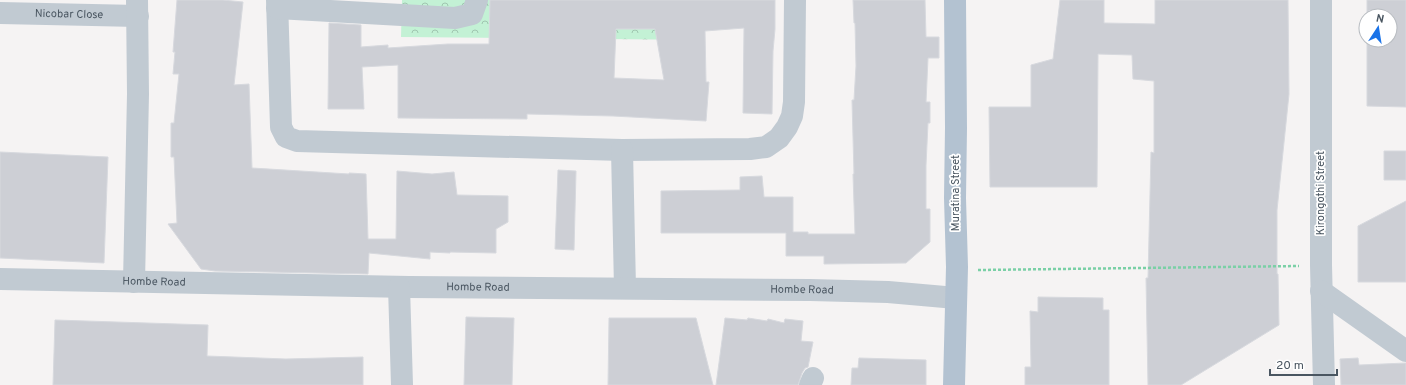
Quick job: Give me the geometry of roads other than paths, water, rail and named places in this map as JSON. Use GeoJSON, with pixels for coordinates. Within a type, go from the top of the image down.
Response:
{"type":"FeatureCollection","features":[{"type":"Feature","properties":{"kind":"main road","name":"Muratina Street"},"geometry":{"type":"LineString","coordinates":[[954,385],[957,267],[955,198],[955,0]]}},
{"type":"Feature","properties":{"kind":"street"},"geometry":{"type":"LineString","coordinates":[[477,0],[472,14],[454,18],[277,4],[281,127],[286,137],[297,141],[622,150],[750,149],[766,147],[779,138],[787,127],[792,116],[794,102],[795,0]]}},
{"type":"Feature","properties":{"kind":"street","name":"Kirongothi Street"},"geometry":{"type":"LineString","coordinates":[[1321,0],[1321,291],[1324,385]]}},
{"type":"Feature","properties":{"kind":"street"},"geometry":{"type":"LineString","coordinates":[[134,282],[138,94],[137,8]]}},
{"type":"Feature","properties":{"kind":"street","name":"Nicobar Close"},"geometry":{"type":"LineString","coordinates":[[0,13],[137,8]]}},
{"type":"Feature","properties":{"kind":"street"},"geometry":{"type":"LineString","coordinates":[[622,150],[625,288]]}},
{"type":"Feature","properties":{"kind":"street","name":"Hombe Road"},"geometry":{"type":"LineString","coordinates":[[0,279],[399,287],[625,288],[888,292],[956,298]]}},
{"type":"Feature","properties":{"kind":"street"},"geometry":{"type":"LineString","coordinates":[[399,287],[402,385]]}},
{"type":"Feature","properties":{"kind":"street"},"geometry":{"type":"LineString","coordinates":[[1321,291],[1406,351]]}}]}
